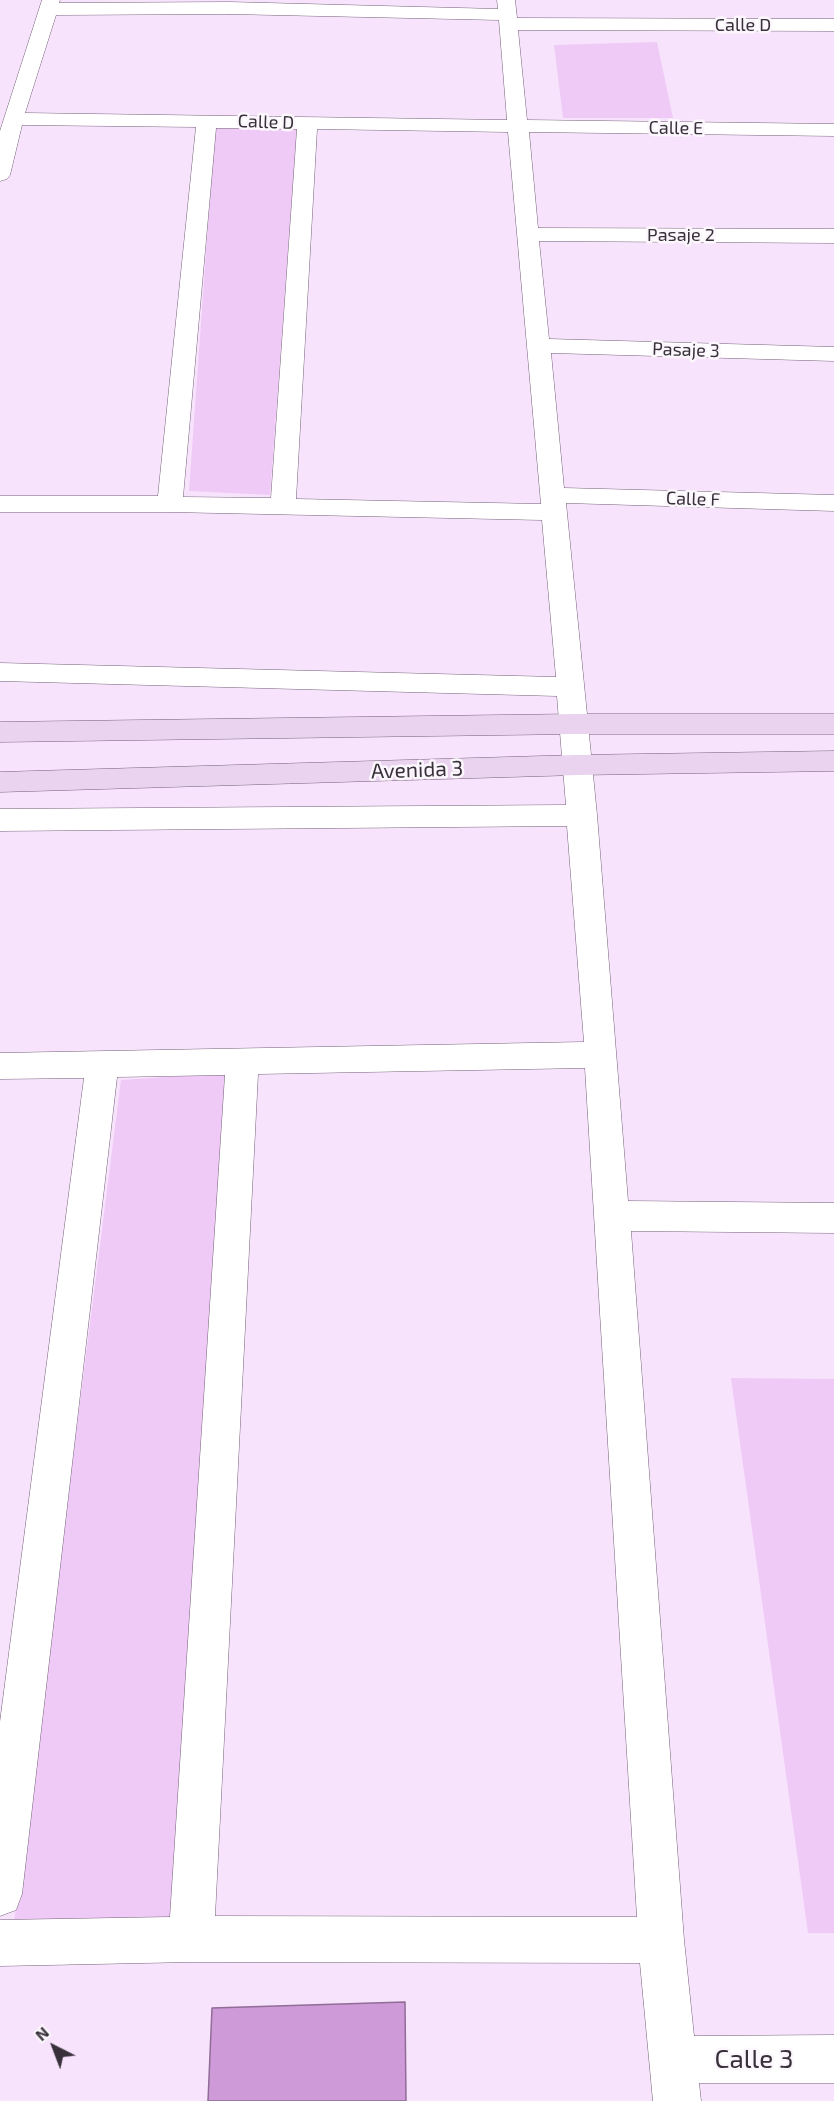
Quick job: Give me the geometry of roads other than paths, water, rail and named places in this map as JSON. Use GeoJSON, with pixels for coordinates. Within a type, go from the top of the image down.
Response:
{"type":"FeatureCollection","features":[{"type":"Feature","properties":{"kind":"main road","name":"Avenida 3"},"geometry":{"type":"LineString","coordinates":[[0,732],[574,724],[834,724]]}},
{"type":"Feature","properties":{"kind":"main road","name":"Avenida 3"},"geometry":{"type":"LineString","coordinates":[[0,782],[577,765],[834,761]]}},
{"type":"Feature","properties":{"kind":"street","name":"Calle D"},"geometry":{"type":"LineString","coordinates":[[49,4],[311,5],[834,25]]}},
{"type":"Feature","properties":{"kind":"street"},"geometry":{"type":"LineString","coordinates":[[0,175],[14,119],[49,4]]}},
{"type":"Feature","properties":{"kind":"street"},"geometry":{"type":"LineString","coordinates":[[508,13],[582,815],[614,1216],[662,1940],[676,2080]]}},
{"type":"Feature","properties":{"kind":"street","name":"Calle D"},"geometry":{"type":"LineString","coordinates":[[14,119],[518,126]]}},
{"type":"Feature","properties":{"kind":"street"},"geometry":{"type":"LineString","coordinates":[[170,504],[207,121]]}},
{"type":"Feature","properties":{"kind":"street"},"geometry":{"type":"LineString","coordinates":[[283,508],[307,123]]}},
{"type":"Feature","properties":{"kind":"street","name":"Calle E"},"geometry":{"type":"LineString","coordinates":[[518,126],[834,130]]}},
{"type":"Feature","properties":{"kind":"street","name":"Pasaje 2"},"geometry":{"type":"LineString","coordinates":[[528,234],[834,236]]}},
{"type":"Feature","properties":{"kind":"street","name":"Pasaje 3"},"geometry":{"type":"LineString","coordinates":[[538,346],[834,354]]}},
{"type":"Feature","properties":{"kind":"street","name":"Calle F"},"geometry":{"type":"LineString","coordinates":[[0,504],[170,504],[283,508],[834,503]]}},
{"type":"Feature","properties":{"kind":"street"},"geometry":{"type":"LineString","coordinates":[[0,672],[570,687]]}},
{"type":"Feature","properties":{"kind":"street"},"geometry":{"type":"LineString","coordinates":[[0,820],[582,815]]}},
{"type":"Feature","properties":{"kind":"street"},"geometry":{"type":"LineString","coordinates":[[0,1066],[601,1055]]}},
{"type":"Feature","properties":{"kind":"street"},"geometry":{"type":"LineString","coordinates":[[190,1939],[242,1062]]}},
{"type":"Feature","properties":{"kind":"street"},"geometry":{"type":"LineString","coordinates":[[0,1894],[102,1064]]}},
{"type":"Feature","properties":{"kind":"street"},"geometry":{"type":"LineString","coordinates":[[614,1216],[834,1218]]}},
{"type":"Feature","properties":{"kind":"street"},"geometry":{"type":"LineString","coordinates":[[0,1943],[190,1939],[662,1940]]}},
{"type":"Feature","properties":{"kind":"street","name":"Calle 3"},"geometry":{"type":"LineString","coordinates":[[676,2080],[834,2059]]}}]}
